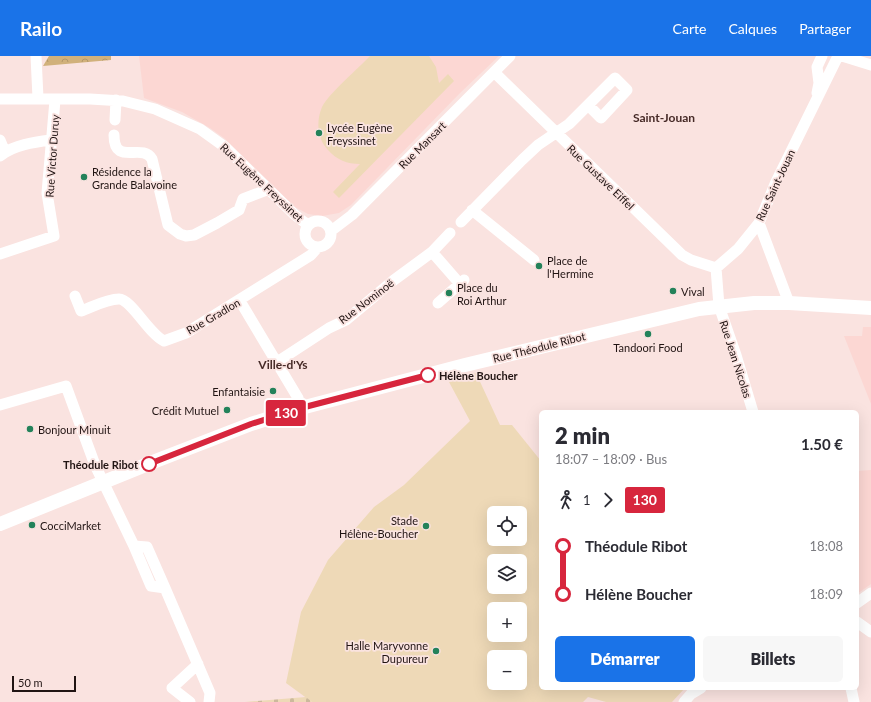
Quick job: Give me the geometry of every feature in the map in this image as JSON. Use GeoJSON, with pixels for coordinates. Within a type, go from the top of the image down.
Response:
{"type":"FeatureCollection","features":[{"type":"Feature","properties":{"kind":"main road","name":"Rue Théodule Ribot"},"geometry":{"type":"LineString","coordinates":[[0,524],[251,424],[301,408],[447,370],[668,316],[719,306],[754,303],[789,303],[871,308]]}},
{"type":"Feature","properties":{"kind":"street"},"geometry":{"type":"LineString","coordinates":[[36,56],[38,98]]}},
{"type":"Feature","properties":{"kind":"street","name":"Rue Mansart"},"geometry":{"type":"LineString","coordinates":[[330,231],[352,216],[510,56]]}},
{"type":"Feature","properties":{"kind":"street","name":"Rue Saint-Jouan"},"geometry":{"type":"LineString","coordinates":[[816,101],[819,83],[817,67],[822,56]]}},
{"type":"Feature","properties":{"kind":"street","name":"Rue Saint-Jouan"},"geometry":{"type":"LineString","coordinates":[[716,268],[738,249],[759,223],[775,184],[838,56]]}},
{"type":"Feature","properties":{"kind":"street"},"geometry":{"type":"LineString","coordinates":[[842,56],[871,65]]}},
{"type":"Feature","properties":{"kind":"street","name":"Rue Gustave Eiffel"},"geometry":{"type":"LineString","coordinates":[[494,72],[682,255],[691,260],[716,268]]}},
{"type":"Feature","properties":{"kind":"street","name":"Rue Eugène Freyssinet"},"geometry":{"type":"LineString","coordinates":[[0,99],[38,98],[55,100],[116,100],[155,109],[200,129],[225,147],[295,215],[304,222],[310,224]]}},
{"type":"Feature","properties":{"kind":"street","name":"Rue Victor Duruy"},"geometry":{"type":"LineString","coordinates":[[0,254],[54,236],[47,193],[51,140],[56,108],[55,100]]}},
{"type":"Feature","properties":{"kind":"street"},"geometry":{"type":"LineString","coordinates":[[115,120],[116,100]]}},
{"type":"Feature","properties":{"kind":"street"},"geometry":{"type":"LineString","coordinates":[[461,222],[538,145],[570,124],[588,105]]}},
{"type":"Feature","properties":{"kind":"street"},"geometry":{"type":"LineString","coordinates":[[114,135],[116,146],[119,151],[124,153],[147,153],[152,159],[168,225],[180,234],[186,236],[194,235],[217,224],[238,210],[243,199],[269,189]]}},
{"type":"Feature","properties":{"kind":"street"},"geometry":{"type":"LineString","coordinates":[[0,140],[2,154],[34,142],[51,140]]}},
{"type":"Feature","properties":{"kind":"street"},"geometry":{"type":"LineString","coordinates":[[472,210],[534,260]]}},
{"type":"Feature","properties":{"kind":"street"},"geometry":{"type":"LineString","coordinates":[[314,222],[322,222],[326,224],[330,231],[329,240],[324,245],[318,247],[311,245],[307,240],[306,231],[310,224],[314,222]]}},
{"type":"Feature","properties":{"kind":"street"},"geometry":{"type":"LineString","coordinates":[[759,223],[789,303]]}},
{"type":"Feature","properties":{"kind":"street","name":"Rue Nominoë"},"geometry":{"type":"LineString","coordinates":[[276,362],[328,328],[346,320],[394,280],[432,252],[450,233]]}},
{"type":"Feature","properties":{"kind":"street","name":"Rue Gradlon"},"geometry":{"type":"LineString","coordinates":[[75,296],[80,311],[112,300],[121,299],[126,301],[157,338],[164,341],[186,333],[240,301],[311,256],[318,247]]}},
{"type":"Feature","properties":{"kind":"street"},"geometry":{"type":"LineString","coordinates":[[432,252],[462,282],[438,303]]}},
{"type":"Feature","properties":{"kind":"street"},"geometry":{"type":"LineString","coordinates":[[716,268],[719,306]]}},
{"type":"Feature","properties":{"kind":"street"},"geometry":{"type":"LineString","coordinates":[[240,301],[298,398],[301,408]]}},
{"type":"Feature","properties":{"kind":"street","name":"Rue Jean Nicolas"},"geometry":{"type":"LineString","coordinates":[[719,306],[736,355],[752,410]]}},
{"type":"Feature","properties":{"kind":"street"},"geometry":{"type":"LineString","coordinates":[[0,405],[66,386],[95,465],[134,546],[151,586],[164,588],[210,693],[209,702]]}},
{"type":"Feature","properties":{"kind":"street"},"geometry":{"type":"LineString","coordinates":[[859,602],[871,593]]}},
{"type":"Feature","properties":{"kind":"street"},"geometry":{"type":"LineString","coordinates":[[859,623],[871,632]]}},
{"type":"Feature","properties":{"kind":"street"},"geometry":{"type":"LineString","coordinates":[[190,702],[172,688],[198,664]]}},
{"type":"Feature","properties":{"kind":"street"},"geometry":{"type":"LineString","coordinates":[[684,702],[691,694],[698,690]]}},
{"type":"Feature","properties":{"kind":"street"},"geometry":{"type":"LineString","coordinates":[[851,690],[854,702]]}},
{"type":"Feature","properties":{"kind":"shaded area","name":"Lycée Eugène Freyssinet"},"geometry":{"type":"Polygon","coordinates":[[[139,56],[499,56],[460,93],[351,205],[339,213],[322,216],[308,214],[295,207],[224,138],[210,128],[182,112],[144,98],[139,56]]]}},
{"type":"Feature","properties":{"kind":"shaded area"},"geometry":{"type":"Polygon","coordinates":[[[863,327],[871,327],[871,404],[844,336],[862,336],[863,327]]]}},
{"type":"Feature","properties":{"kind":"shaded area"},"geometry":{"type":"Polygon","coordinates":[[[871,470],[871,584],[859,593],[859,471],[871,470]]]}},
{"type":"Feature","properties":{"kind":"green space"},"geometry":{"type":"Polygon","coordinates":[[[49,56],[111,56],[111,60],[43,66],[49,56]]]}},
{"type":"Feature","properties":{"kind":"green space"},"geometry":{"type":"Polygon","coordinates":[[[370,56],[429,56],[436,67],[439,83],[448,74],[454,81],[339,198],[333,192],[360,164],[339,159],[324,146],[318,124],[320,112],[331,95],[370,56]]]}},
{"type":"Feature","properties":{"kind":"green space","name":"Stade Hélène-Boucher"},"geometry":{"type":"Polygon","coordinates":[[[476,373],[500,425],[512,425],[539,459],[539,690],[683,690],[672,702],[606,702],[588,697],[583,702],[312,702],[286,683],[301,612],[328,560],[374,507],[404,485],[470,421],[449,382],[476,373]]]}},
{"type":"Feature","properties":{"kind":"green space"},"geometry":{"type":"Polygon","coordinates":[[[306,697],[312,702],[245,702],[306,697]]]}},
{"type":"Feature","properties":{"kind":"bus line","name":"130"},"geometry":{"type":"LineString","coordinates":[[149,464],[210,439],[301,408],[428,375]]}},
{"type":"Feature","properties":{"kind":"place","name":"Lycée Eugène Freyssinet"},"geometry":{"type":"Point","coordinates":[319,133]}},
{"type":"Feature","properties":{"kind":"place","name":"Résidence la Grande Balavoine"},"geometry":{"type":"Point","coordinates":[84,177]}},
{"type":"Feature","properties":{"kind":"place","name":"Place de l'Hermine"},"geometry":{"type":"Point","coordinates":[539,266]}},
{"type":"Feature","properties":{"kind":"place","name":"Vival"},"geometry":{"type":"Point","coordinates":[673,291]}},
{"type":"Feature","properties":{"kind":"place","name":"Place du Roi Arthur"},"geometry":{"type":"Point","coordinates":[449,293]}},
{"type":"Feature","properties":{"kind":"place","name":"Tandoori Food"},"geometry":{"type":"Point","coordinates":[648,334]}},
{"type":"Feature","properties":{"kind":"place","name":"Hélène Boucher"},"geometry":{"type":"Point","coordinates":[428,375]}},
{"type":"Feature","properties":{"kind":"place","name":"Enfantaisie"},"geometry":{"type":"Point","coordinates":[273,391]}},
{"type":"Feature","properties":{"kind":"place","name":"Crédit Mutuel"},"geometry":{"type":"Point","coordinates":[227,410]}},
{"type":"Feature","properties":{"kind":"place","name":"Bonjour Minuit"},"geometry":{"type":"Point","coordinates":[30,429]}},
{"type":"Feature","properties":{"kind":"place","name":"Théodule Ribot"},"geometry":{"type":"Point","coordinates":[149,464]}},
{"type":"Feature","properties":{"kind":"place","name":"CocciMarket"},"geometry":{"type":"Point","coordinates":[32,525]}},
{"type":"Feature","properties":{"kind":"place","name":"Stade Hélène-Boucher"},"geometry":{"type":"Point","coordinates":[426,526]}},
{"type":"Feature","properties":{"kind":"place","name":"Halle Maryvonne Dupureur"},"geometry":{"type":"Point","coordinates":[436,651]}},
{"type":"Feature","properties":{"kind":"district","name":"Saint-Jouan"},"geometry":{"type":"Point","coordinates":[664,117]}},
{"type":"Feature","properties":{"kind":"district","name":"Ville-d'Ys"},"geometry":{"type":"Point","coordinates":[283,364]}}]}
